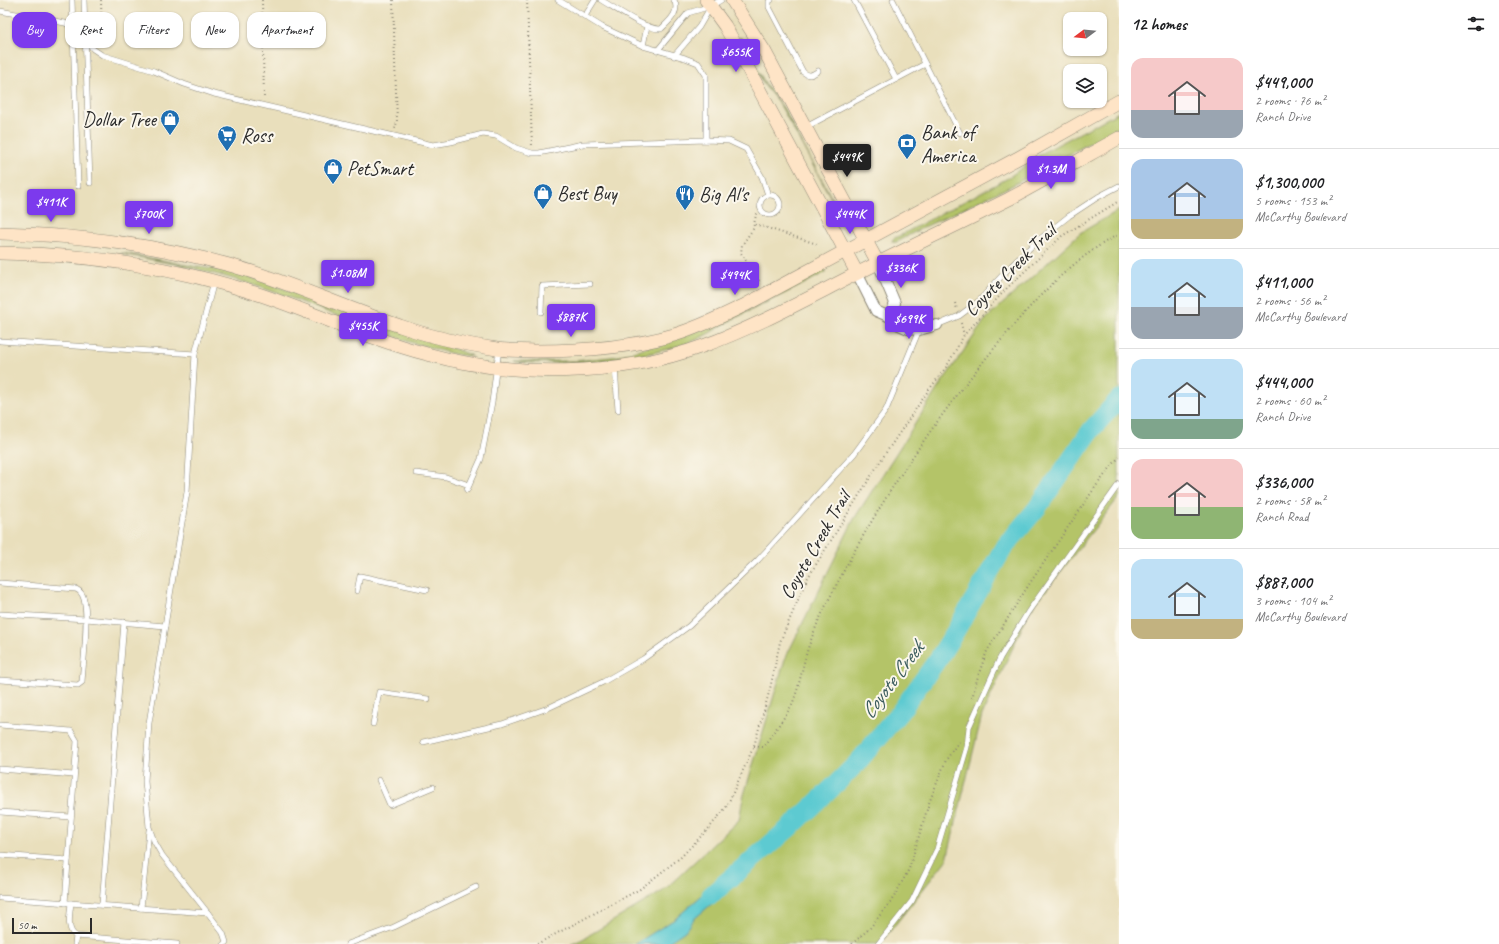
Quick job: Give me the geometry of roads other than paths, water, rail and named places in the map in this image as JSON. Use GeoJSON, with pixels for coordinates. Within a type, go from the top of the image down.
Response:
{"type":"FeatureCollection","features":[{"type":"Feature","properties":{"kind":"main road"},"geometry":{"type":"LineString","coordinates":[[732,0],[765,52],[878,263]]}},
{"type":"Feature","properties":{"kind":"main road"},"geometry":{"type":"LineString","coordinates":[[713,2],[857,273]]}},
{"type":"Feature","properties":{"kind":"main road"},"geometry":{"type":"LineString","coordinates":[[0,233],[62,236],[172,251],[266,276],[406,328],[439,337],[499,349],[564,351],[595,349],[626,345],[673,335],[715,319],[765,295],[1020,157],[1119,101]]}},
{"type":"Feature","properties":{"kind":"main road"},"geometry":{"type":"LineString","coordinates":[[0,253],[96,258],[161,269],[214,281],[286,304],[401,347],[462,362],[497,367],[564,370],[615,366],[653,360],[702,347],[771,316],[1010,198],[1119,138]]}},
{"type":"Feature","properties":{"kind":"street"},"geometry":{"type":"LineString","coordinates":[[878,263],[895,303],[890,317]]}},
{"type":"Feature","properties":{"kind":"street"},"geometry":{"type":"LineString","coordinates":[[857,273],[876,311],[890,317],[899,325],[908,329],[919,330],[937,325]]}},
{"type":"Feature","properties":{"kind":"lane"},"geometry":{"type":"LineString","coordinates":[[72,0],[72,12]]}},
{"type":"Feature","properties":{"kind":"lane"},"geometry":{"type":"LineString","coordinates":[[84,0],[84,12]]}},
{"type":"Feature","properties":{"kind":"lane"},"geometry":{"type":"LineString","coordinates":[[560,0],[602,27],[643,46],[698,63],[706,75],[706,140]]}},
{"type":"Feature","properties":{"kind":"lane"},"geometry":{"type":"LineString","coordinates":[[585,16],[595,0]]}},
{"type":"Feature","properties":{"kind":"lane"},"geometry":{"type":"LineString","coordinates":[[601,0],[655,30],[661,29],[674,16],[676,3],[674,0]]}},
{"type":"Feature","properties":{"kind":"lane"},"geometry":{"type":"LineString","coordinates":[[771,0],[769,1],[769,7],[803,72],[810,76],[818,71]]}},
{"type":"Feature","properties":{"kind":"lane"},"geometry":{"type":"LineString","coordinates":[[854,0],[896,79]]}},
{"type":"Feature","properties":{"kind":"lane"},"geometry":{"type":"LineString","coordinates":[[894,0],[960,133]]}},
{"type":"Feature","properties":{"kind":"lane"},"geometry":{"type":"LineString","coordinates":[[657,51],[688,13],[713,2]]}},
{"type":"Feature","properties":{"kind":"lane"},"geometry":{"type":"LineString","coordinates":[[674,56],[699,27],[713,2]]}},
{"type":"Feature","properties":{"kind":"lane"},"geometry":{"type":"LineString","coordinates":[[0,11],[65,23]]}},
{"type":"Feature","properties":{"kind":"lane"},"geometry":{"type":"LineString","coordinates":[[643,46],[647,26]]}},
{"type":"Feature","properties":{"kind":"lane"},"geometry":{"type":"LineString","coordinates":[[74,48],[78,186]]}},
{"type":"Feature","properties":{"kind":"lane"},"geometry":{"type":"LineString","coordinates":[[85,48],[90,183]]}},
{"type":"Feature","properties":{"kind":"lane"},"geometry":{"type":"LineString","coordinates":[[92,48],[102,56],[154,71],[184,84],[214,94],[433,145],[483,134],[496,136],[516,148],[532,153],[539,153],[583,144],[706,140],[729,141],[746,149],[762,177],[768,195]]}},
{"type":"Feature","properties":{"kind":"lane"},"geometry":{"type":"LineString","coordinates":[[805,127],[925,64]]}},
{"type":"Feature","properties":{"kind":"lane"},"geometry":{"type":"LineString","coordinates":[[937,325],[959,316],[979,301],[1008,269],[1036,242],[1069,216],[1098,197],[1119,186]]}},
{"type":"Feature","properties":{"kind":"lane"},"geometry":{"type":"LineString","coordinates":[[768,195],[772,195],[778,199],[780,207],[777,213],[770,216],[766,215],[760,209],[762,199],[768,195]]}},
{"type":"Feature","properties":{"kind":"lane"},"geometry":{"type":"LineString","coordinates":[[141,908],[149,827],[145,781],[149,723],[187,492],[195,354],[214,281]]}},
{"type":"Feature","properties":{"kind":"lane"},"geometry":{"type":"LineString","coordinates":[[541,312],[542,286],[590,284]]}},
{"type":"Feature","properties":{"kind":"lane"},"geometry":{"type":"LineString","coordinates":[[423,742],[502,724],[548,708],[603,682],[643,659],[689,626],[758,560],[854,454],[886,410],[919,330]]}},
{"type":"Feature","properties":{"kind":"lane"},"geometry":{"type":"LineString","coordinates":[[0,341],[195,354]]}},
{"type":"Feature","properties":{"kind":"lane"},"geometry":{"type":"LineString","coordinates":[[416,473],[446,477],[468,487],[481,459],[499,349]]}},
{"type":"Feature","properties":{"kind":"lane"},"geometry":{"type":"LineString","coordinates":[[615,366],[618,410]]}},
{"type":"Feature","properties":{"kind":"lane"},"geometry":{"type":"LineString","coordinates":[[878,944],[912,901],[937,849],[967,747],[969,727],[1000,658],[1028,612],[1119,484]]}},
{"type":"Feature","properties":{"kind":"lane"},"geometry":{"type":"LineString","coordinates":[[357,591],[360,576],[427,590]]}},
{"type":"Feature","properties":{"kind":"lane"},"geometry":{"type":"LineString","coordinates":[[0,583],[76,589],[82,593],[85,604],[86,619],[82,682],[78,685],[0,680]]}},
{"type":"Feature","properties":{"kind":"lane"},"geometry":{"type":"LineString","coordinates":[[0,614],[86,619],[165,626]]}},
{"type":"Feature","properties":{"kind":"lane"},"geometry":{"type":"LineString","coordinates":[[102,906],[124,622]]}},
{"type":"Feature","properties":{"kind":"lane"},"geometry":{"type":"LineString","coordinates":[[373,724],[379,692],[428,699]]}},
{"type":"Feature","properties":{"kind":"lane"},"geometry":{"type":"LineString","coordinates":[[0,725],[70,731],[77,742],[65,903]]}},
{"type":"Feature","properties":{"kind":"lane"},"geometry":{"type":"LineString","coordinates":[[0,769],[74,775]]}},
{"type":"Feature","properties":{"kind":"lane"},"geometry":{"type":"LineString","coordinates":[[379,780],[390,805],[433,788]]}},
{"type":"Feature","properties":{"kind":"lane"},"geometry":{"type":"LineString","coordinates":[[0,812],[71,817]]}},
{"type":"Feature","properties":{"kind":"lane"},"geometry":{"type":"LineString","coordinates":[[149,827],[154,841],[162,855],[223,933],[226,942],[224,944]]}},
{"type":"Feature","properties":{"kind":"lane"},"geometry":{"type":"LineString","coordinates":[[0,854],[68,860]]}},
{"type":"Feature","properties":{"kind":"lane"},"geometry":{"type":"LineString","coordinates":[[348,944],[394,927],[476,887]]}},
{"type":"Feature","properties":{"kind":"lane"},"geometry":{"type":"LineString","coordinates":[[0,898],[208,913]]}},
{"type":"Feature","properties":{"kind":"lane"},"geometry":{"type":"LineString","coordinates":[[71,903],[70,927],[72,934],[76,936],[178,944]]}},
{"type":"Feature","properties":{"kind":"lane"},"geometry":{"type":"LineString","coordinates":[[75,944],[76,936]]}},
{"type":"Feature","properties":{"kind":"water"},"geometry":{"type":"Polygon","coordinates":[[[726,874],[736,883],[693,920],[685,931],[666,944],[635,944],[675,919],[726,874]]]}},
{"type":"Feature","properties":{"kind":"waterway","name":"Coyote Creek"},"geometry":{"type":"LineString","coordinates":[[711,895],[795,823],[835,785],[858,762],[900,712],[938,659],[1003,549],[1037,508],[1092,429],[1119,399]]}},
{"type":"Feature","properties":{"kind":"place","name":"Dollar Tree"},"geometry":{"type":"Point","coordinates":[170,136]}},
{"type":"Feature","properties":{"kind":"place","name":"Ross"},"geometry":{"type":"Point","coordinates":[227,152]}},
{"type":"Feature","properties":{"kind":"place","name":"Bank of America"},"geometry":{"type":"Point","coordinates":[907,160]}},
{"type":"Feature","properties":{"kind":"place","name":"PetSmart"},"geometry":{"type":"Point","coordinates":[333,185]}},
{"type":"Feature","properties":{"kind":"place","name":"Best Buy"},"geometry":{"type":"Point","coordinates":[543,210]}},
{"type":"Feature","properties":{"kind":"place","name":"Big Al's"},"geometry":{"type":"Point","coordinates":[685,211]}}]}
